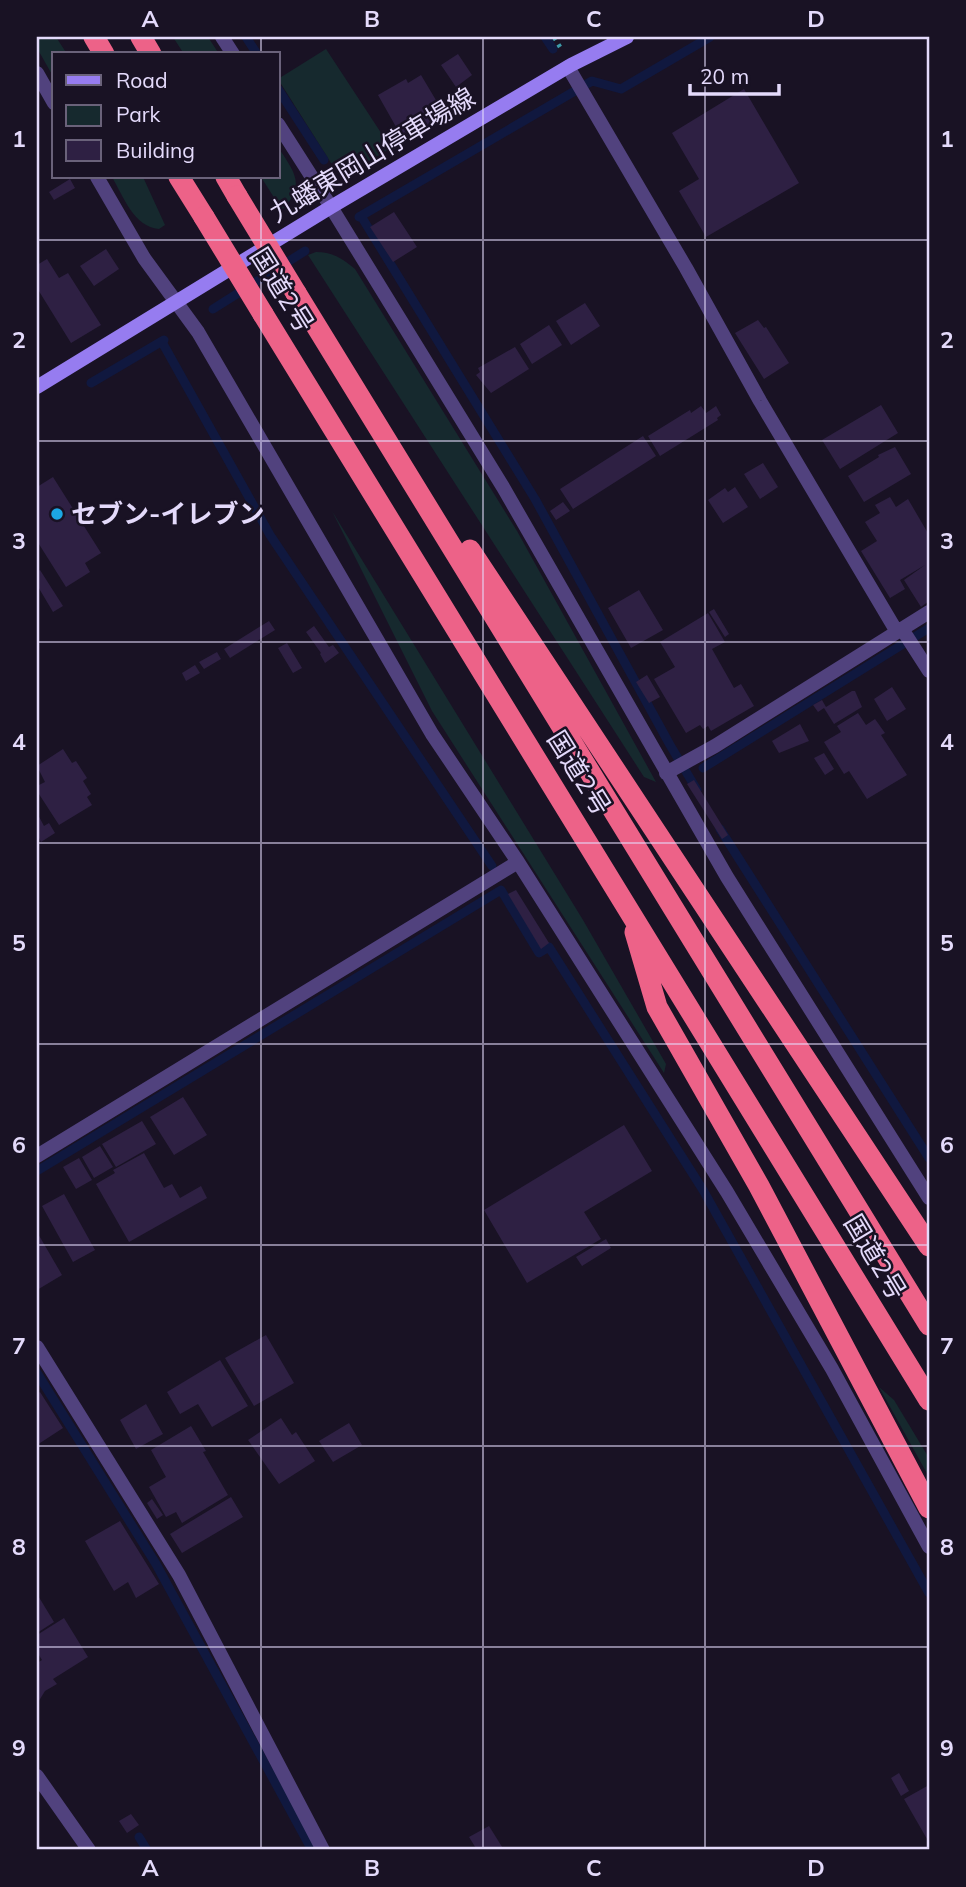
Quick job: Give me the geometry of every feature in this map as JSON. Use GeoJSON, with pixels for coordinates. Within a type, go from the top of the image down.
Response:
{"type":"FeatureCollection","features":[{"type":"Feature","properties":{"kind":"highway"},"geometry":{"type":"LineString","coordinates":[[93,37],[103,52]]}},
{"type":"Feature","properties":{"kind":"highway","name":"国道2号"},"geometry":{"type":"LineString","coordinates":[[180,178],[929,1400]]}},
{"type":"Feature","properties":{"kind":"highway","name":"国道2号"},"geometry":{"type":"LineString","coordinates":[[227,178],[929,1325]]}},
{"type":"Feature","properties":{"kind":"highway"},"geometry":{"type":"LineString","coordinates":[[296,293],[561,685],[929,1246]]}},
{"type":"Feature","properties":{"kind":"highway"},"geometry":{"type":"LineString","coordinates":[[626,904],[657,1007],[759,1186],[929,1508]]}},
{"type":"Feature","properties":{"kind":"main road","name":"九蟠東岡山停車場線"},"geometry":{"type":"LineString","coordinates":[[37,387],[331,207],[571,72],[627,37]]}},
{"type":"Feature","properties":{"kind":"street"},"geometry":{"type":"LineString","coordinates":[[222,37],[232,52]]}},
{"type":"Feature","properties":{"kind":"street"},"geometry":{"type":"LineString","coordinates":[[571,72],[904,635],[929,671]]}},
{"type":"Feature","properties":{"kind":"street"},"geometry":{"type":"LineString","coordinates":[[37,73],[52,99]]}},
{"type":"Feature","properties":{"kind":"street"},"geometry":{"type":"LineString","coordinates":[[280,127],[676,767],[727,877],[929,1198]]}},
{"type":"Feature","properties":{"kind":"street"},"geometry":{"type":"LineString","coordinates":[[98,178],[144,258],[198,332],[432,734],[518,862],[727,1192],[832,1369],[929,1547]]}},
{"type":"Feature","properties":{"kind":"street"},"geometry":{"type":"LineString","coordinates":[[676,767],[904,635],[929,612]]}},
{"type":"Feature","properties":{"kind":"street"},"geometry":{"type":"LineString","coordinates":[[37,1156],[518,862]]}},
{"type":"Feature","properties":{"kind":"street"},"geometry":{"type":"LineString","coordinates":[[37,1348],[179,1575],[323,1850]]}},
{"type":"Feature","properties":{"kind":"street"},"geometry":{"type":"LineString","coordinates":[[37,1776],[89,1850]]}},
{"type":"Feature","properties":{"kind":"green space"},"geometry":{"type":"Polygon","coordinates":[[[37,37],[56,37],[66,52],[52,52],[52,74],[37,48],[37,37]]]}},
{"type":"Feature","properties":{"kind":"green space"},"geometry":{"type":"Polygon","coordinates":[[[173,37],[208,37],[218,52],[183,52],[173,37]]]}},
{"type":"Feature","properties":{"kind":"green space"},"geometry":{"type":"Polygon","coordinates":[[[326,49],[391,148],[356,169],[331,163],[280,82],[280,78],[326,49]]]}},
{"type":"Feature","properties":{"kind":"green space"},"geometry":{"type":"Polygon","coordinates":[[[280,150],[293,172],[296,186],[282,210],[262,178],[280,178],[280,150]]]}},
{"type":"Feature","properties":{"kind":"green space"},"geometry":{"type":"Polygon","coordinates":[[[113,178],[143,178],[165,225],[159,229],[150,227],[130,209],[113,178]]]}},
{"type":"Feature","properties":{"kind":"green space"},"geometry":{"type":"Polygon","coordinates":[[[316,252],[328,253],[355,269],[517,531],[656,782],[644,777],[308,255],[316,252]]]}},
{"type":"Feature","properties":{"kind":"green space"},"geometry":{"type":"Polygon","coordinates":[[[332,511],[583,920],[666,1064],[664,1073],[432,711],[332,511]]]}},
{"type":"Feature","properties":{"kind":"green space"},"geometry":{"type":"Polygon","coordinates":[[[879,1387],[894,1400],[929,1458],[929,1477],[879,1387]]]}},
{"type":"Feature","properties":{"kind":"building"},"geometry":{"type":"Polygon","coordinates":[[[458,54],[472,75],[456,87],[441,65],[458,54]]]}},
{"type":"Feature","properties":{"kind":"building"},"geometry":{"type":"Polygon","coordinates":[[[421,75],[446,117],[404,141],[378,95],[406,79],[408,83],[421,75]]]}},
{"type":"Feature","properties":{"kind":"building"},"geometry":{"type":"Polygon","coordinates":[[[744,89],[799,183],[706,237],[679,191],[699,179],[672,133],[744,89]]]}},
{"type":"Feature","properties":{"kind":"building"},"geometry":{"type":"Polygon","coordinates":[[[70,179],[75,188],[54,200],[49,192],[70,179]]]}},
{"type":"Feature","properties":{"kind":"building"},"geometry":{"type":"Polygon","coordinates":[[[394,212],[417,247],[393,262],[370,227],[394,212]]]}},
{"type":"Feature","properties":{"kind":"building"},"geometry":{"type":"Polygon","coordinates":[[[106,249],[119,269],[94,286],[80,266],[106,249]]]}},
{"type":"Feature","properties":{"kind":"building"},"geometry":{"type":"Polygon","coordinates":[[[47,259],[59,278],[68,273],[101,325],[71,343],[37,288],[37,265],[47,259]]]}},
{"type":"Feature","properties":{"kind":"building"},"geometry":{"type":"Polygon","coordinates":[[[585,303],[600,326],[571,345],[556,321],[585,303]]]}},
{"type":"Feature","properties":{"kind":"building"},"geometry":{"type":"Polygon","coordinates":[[[758,320],[766,327],[789,363],[764,379],[735,333],[758,320]]]}},
{"type":"Feature","properties":{"kind":"building"},"geometry":{"type":"Polygon","coordinates":[[[549,325],[562,345],[532,364],[520,344],[549,325]]]}},
{"type":"Feature","properties":{"kind":"building"},"geometry":{"type":"Polygon","coordinates":[[[515,347],[529,369],[491,393],[476,375],[480,372],[478,368],[515,347]]]}},
{"type":"Feature","properties":{"kind":"building"},"geometry":{"type":"Polygon","coordinates":[[[881,405],[898,433],[840,469],[822,440],[881,405]]]}},
{"type":"Feature","properties":{"kind":"building"},"geometry":{"type":"Polygon","coordinates":[[[701,406],[706,413],[716,406],[721,415],[718,420],[660,456],[648,436],[701,406]]]}},
{"type":"Feature","properties":{"kind":"building"},"geometry":{"type":"Polygon","coordinates":[[[643,436],[656,456],[573,509],[560,489],[643,436]]]}},
{"type":"Feature","properties":{"kind":"building"},"geometry":{"type":"Polygon","coordinates":[[[895,447],[911,474],[864,502],[848,476],[879,457],[878,455],[895,447]]]}},
{"type":"Feature","properties":{"kind":"building"},"geometry":{"type":"Polygon","coordinates":[[[763,463],[778,487],[760,499],[744,474],[763,463]]]}},
{"type":"Feature","properties":{"kind":"building","name":"セブン-イレブン"},"geometry":{"type":"Polygon","coordinates":[[[53,477],[101,553],[85,563],[90,572],[66,587],[37,541],[37,487],[53,477]]]}},
{"type":"Feature","properties":{"kind":"building"},"geometry":{"type":"Polygon","coordinates":[[[735,487],[748,507],[723,523],[708,500],[725,488],[728,492],[735,487]]]}},
{"type":"Feature","properties":{"kind":"building"},"geometry":{"type":"Polygon","coordinates":[[[890,497],[896,507],[908,499],[929,535],[929,601],[921,607],[904,580],[925,565],[900,580],[905,589],[890,598],[861,551],[877,541],[865,522],[880,513],[875,505],[890,497]]]}},
{"type":"Feature","properties":{"kind":"building"},"geometry":{"type":"Polygon","coordinates":[[[563,502],[570,511],[556,520],[550,511],[563,502]]]}},
{"type":"Feature","properties":{"kind":"building"},"geometry":{"type":"Polygon","coordinates":[[[40,570],[63,606],[53,612],[37,585],[37,572],[40,570]]]}},
{"type":"Feature","properties":{"kind":"building"},"geometry":{"type":"Polygon","coordinates":[[[639,590],[663,630],[631,648],[608,608],[639,590]]]}},
{"type":"Feature","properties":{"kind":"building"},"geometry":{"type":"Polygon","coordinates":[[[714,609],[729,634],[725,637],[709,612],[714,609]]]}},
{"type":"Feature","properties":{"kind":"building"},"geometry":{"type":"Polygon","coordinates":[[[708,613],[725,642],[712,649],[734,688],[741,684],[754,706],[711,731],[708,726],[703,729],[700,725],[686,733],[654,679],[675,667],[660,642],[708,613]]]}},
{"type":"Feature","properties":{"kind":"building"},"geometry":{"type":"Polygon","coordinates":[[[269,621],[275,630],[230,658],[224,649],[269,621]]]}},
{"type":"Feature","properties":{"kind":"building"},"geometry":{"type":"Polygon","coordinates":[[[314,626],[329,647],[333,645],[339,653],[325,663],[306,632],[314,626]]]}},
{"type":"Feature","properties":{"kind":"building"},"geometry":{"type":"Polygon","coordinates":[[[287,643],[302,668],[293,673],[278,648],[287,643]]]}},
{"type":"Feature","properties":{"kind":"building"},"geometry":{"type":"Polygon","coordinates":[[[217,652],[221,659],[204,669],[199,662],[217,652]]]}},
{"type":"Feature","properties":{"kind":"building"},"geometry":{"type":"Polygon","coordinates":[[[195,665],[200,673],[186,681],[182,673],[195,665]]]}},
{"type":"Feature","properties":{"kind":"building"},"geometry":{"type":"Polygon","coordinates":[[[647,675],[660,697],[649,703],[636,682],[647,675]]]}},
{"type":"Feature","properties":{"kind":"building"},"geometry":{"type":"Polygon","coordinates":[[[892,687],[906,709],[887,721],[874,699],[892,687]]]}},
{"type":"Feature","properties":{"kind":"building"},"geometry":{"type":"Polygon","coordinates":[[[855,691],[862,707],[834,724],[824,708],[818,712],[813,705],[822,700],[826,707],[855,691]]]}},
{"type":"Feature","properties":{"kind":"building"},"geometry":{"type":"Polygon","coordinates":[[[858,713],[866,725],[875,719],[885,733],[881,735],[907,775],[867,799],[849,771],[844,774],[824,742],[841,732],[837,726],[858,713]]]}},
{"type":"Feature","properties":{"kind":"building"},"geometry":{"type":"Polygon","coordinates":[[[800,724],[809,741],[779,753],[772,741],[800,724]]]}},
{"type":"Feature","properties":{"kind":"building"},"geometry":{"type":"Polygon","coordinates":[[[63,749],[72,763],[76,761],[87,778],[83,781],[91,794],[87,797],[92,805],[59,825],[37,791],[37,786],[45,782],[37,766],[63,749]]]}},
{"type":"Feature","properties":{"kind":"building"},"geometry":{"type":"Polygon","coordinates":[[[824,753],[834,769],[825,775],[814,758],[824,753]]]}},
{"type":"Feature","properties":{"kind":"building"},"geometry":{"type":"Polygon","coordinates":[[[694,780],[728,835],[722,839],[687,784],[694,780]]]}},
{"type":"Feature","properties":{"kind":"building"},"geometry":{"type":"Polygon","coordinates":[[[37,813],[44,826],[49,823],[55,833],[41,842],[37,834],[37,813]]]}},
{"type":"Feature","properties":{"kind":"building"},"geometry":{"type":"Polygon","coordinates":[[[516,890],[549,943],[541,949],[508,894],[516,890]]]}},
{"type":"Feature","properties":{"kind":"building"},"geometry":{"type":"Polygon","coordinates":[[[183,1097],[207,1135],[174,1155],[150,1117],[183,1097]]]}},
{"type":"Feature","properties":{"kind":"building"},"geometry":{"type":"Polygon","coordinates":[[[142,1121],[156,1144],[116,1167],[102,1144],[142,1121]]]}},
{"type":"Feature","properties":{"kind":"building"},"geometry":{"type":"Polygon","coordinates":[[[624,1125],[652,1171],[584,1212],[601,1239],[527,1283],[484,1210],[624,1125]]]}},
{"type":"Feature","properties":{"kind":"building"},"geometry":{"type":"Polygon","coordinates":[[[100,1146],[113,1167],[94,1178],[82,1157],[100,1146]]]}},
{"type":"Feature","properties":{"kind":"building"},"geometry":{"type":"Polygon","coordinates":[[[144,1153],[164,1188],[172,1184],[180,1198],[201,1186],[207,1198],[129,1242],[96,1184],[115,1173],[113,1170],[144,1153]]]}},
{"type":"Feature","properties":{"kind":"building"},"geometry":{"type":"Polygon","coordinates":[[[79,1158],[92,1180],[76,1189],[63,1167],[79,1158]]]}},
{"type":"Feature","properties":{"kind":"building"},"geometry":{"type":"Polygon","coordinates":[[[64,1194],[95,1250],[73,1262],[42,1206],[64,1194]]]}},
{"type":"Feature","properties":{"kind":"building"},"geometry":{"type":"Polygon","coordinates":[[[37,1232],[62,1275],[37,1290],[37,1232]]]}},
{"type":"Feature","properties":{"kind":"building"},"geometry":{"type":"Polygon","coordinates":[[[606,1239],[611,1248],[582,1266],[576,1257],[606,1239]]]}},
{"type":"Feature","properties":{"kind":"building"},"geometry":{"type":"Polygon","coordinates":[[[266,1335],[294,1383],[254,1406],[225,1358],[266,1335]]]}},
{"type":"Feature","properties":{"kind":"building"},"geometry":{"type":"Polygon","coordinates":[[[220,1360],[248,1406],[212,1427],[198,1404],[180,1414],[167,1392],[220,1360]]]}},
{"type":"Feature","properties":{"kind":"building"},"geometry":{"type":"Polygon","coordinates":[[[40,1392],[63,1428],[37,1445],[37,1394],[40,1392]]]}},
{"type":"Feature","properties":{"kind":"building"},"geometry":{"type":"Polygon","coordinates":[[[146,1404],[163,1434],[136,1449],[120,1420],[146,1404]]]}},
{"type":"Feature","properties":{"kind":"building"},"geometry":{"type":"Polygon","coordinates":[[[281,1418],[292,1435],[296,1432],[315,1461],[279,1484],[248,1440],[281,1418]]]}},
{"type":"Feature","properties":{"kind":"building"},"geometry":{"type":"Polygon","coordinates":[[[349,1423],[362,1445],[333,1462],[319,1441],[349,1423]]]}},
{"type":"Feature","properties":{"kind":"building"},"geometry":{"type":"Polygon","coordinates":[[[191,1426],[228,1495],[182,1523],[176,1512],[166,1517],[149,1487],[166,1477],[151,1450],[191,1426]]]}},
{"type":"Feature","properties":{"kind":"building"},"geometry":{"type":"Polygon","coordinates":[[[231,1497],[243,1517],[182,1553],[170,1534],[231,1497]]]}},
{"type":"Feature","properties":{"kind":"building"},"geometry":{"type":"Polygon","coordinates":[[[152,1499],[163,1515],[157,1519],[147,1503],[152,1499]]]}},
{"type":"Feature","properties":{"kind":"building"},"geometry":{"type":"Polygon","coordinates":[[[120,1521],[159,1584],[136,1598],[128,1582],[114,1591],[85,1541],[120,1521]]]}},
{"type":"Feature","properties":{"kind":"building"},"geometry":{"type":"Polygon","coordinates":[[[37,1594],[54,1622],[37,1633],[37,1594]]]}},
{"type":"Feature","properties":{"kind":"building"},"geometry":{"type":"Polygon","coordinates":[[[64,1618],[88,1657],[53,1679],[57,1684],[45,1691],[37,1704],[37,1663],[42,1660],[37,1652],[37,1635],[64,1618]]]}},
{"type":"Feature","properties":{"kind":"building"},"geometry":{"type":"Polygon","coordinates":[[[899,1773],[909,1791],[901,1796],[891,1778],[899,1773]]]}},
{"type":"Feature","properties":{"kind":"building"},"geometry":{"type":"Polygon","coordinates":[[[929,1785],[929,1837],[927,1839],[904,1799],[929,1785]]]}},
{"type":"Feature","properties":{"kind":"building"},"geometry":{"type":"Polygon","coordinates":[[[131,1814],[139,1825],[127,1833],[119,1821],[131,1814]]]}},
{"type":"Feature","properties":{"kind":"building"},"geometry":{"type":"Polygon","coordinates":[[[489,1826],[504,1850],[477,1850],[469,1837],[489,1826]]]}},
{"type":"Feature","properties":{"kind":"waterway"},"geometry":{"type":"LineString","coordinates":[[246,37],[256,52]]}},
{"type":"Feature","properties":{"kind":"waterway"},"geometry":{"type":"LineString","coordinates":[[545,37],[553,49]]}},
{"type":"Feature","properties":{"kind":"waterway"},"geometry":{"type":"LineString","coordinates":[[359,217],[592,81],[621,89],[710,37]]}},
{"type":"Feature","properties":{"kind":"waterway"},"geometry":{"type":"LineString","coordinates":[[280,92],[324,160]]}},
{"type":"Feature","properties":{"kind":"waterway"},"geometry":{"type":"LineString","coordinates":[[361,216],[535,499],[697,790]]}},
{"type":"Feature","properties":{"kind":"waterway"},"geometry":{"type":"LineString","coordinates":[[213,309],[305,251]]}},
{"type":"Feature","properties":{"kind":"waterway"},"geometry":{"type":"LineString","coordinates":[[91,383],[164,340]]}},
{"type":"Feature","properties":{"kind":"waterway"},"geometry":{"type":"LineString","coordinates":[[162,342],[270,535],[492,866]]}},
{"type":"Feature","properties":{"kind":"waterway"},"geometry":{"type":"LineString","coordinates":[[703,768],[929,628]]}},
{"type":"Feature","properties":{"kind":"waterway"},"geometry":{"type":"LineString","coordinates":[[720,829],[929,1158]]}},
{"type":"Feature","properties":{"kind":"waterway"},"geometry":{"type":"LineString","coordinates":[[37,1171],[501,890],[539,953],[549,947],[703,1190],[929,1593]]}},
{"type":"Feature","properties":{"kind":"waterway"},"geometry":{"type":"LineString","coordinates":[[37,1373],[156,1564],[312,1850]]}},
{"type":"Feature","properties":{"kind":"waterway"},"geometry":{"type":"LineString","coordinates":[[139,1837],[147,1850]]}},
{"type":"Feature","properties":{"kind":"place","name":"セブン-イレブン"},"geometry":{"type":"Point","coordinates":[57,514]}}]}
